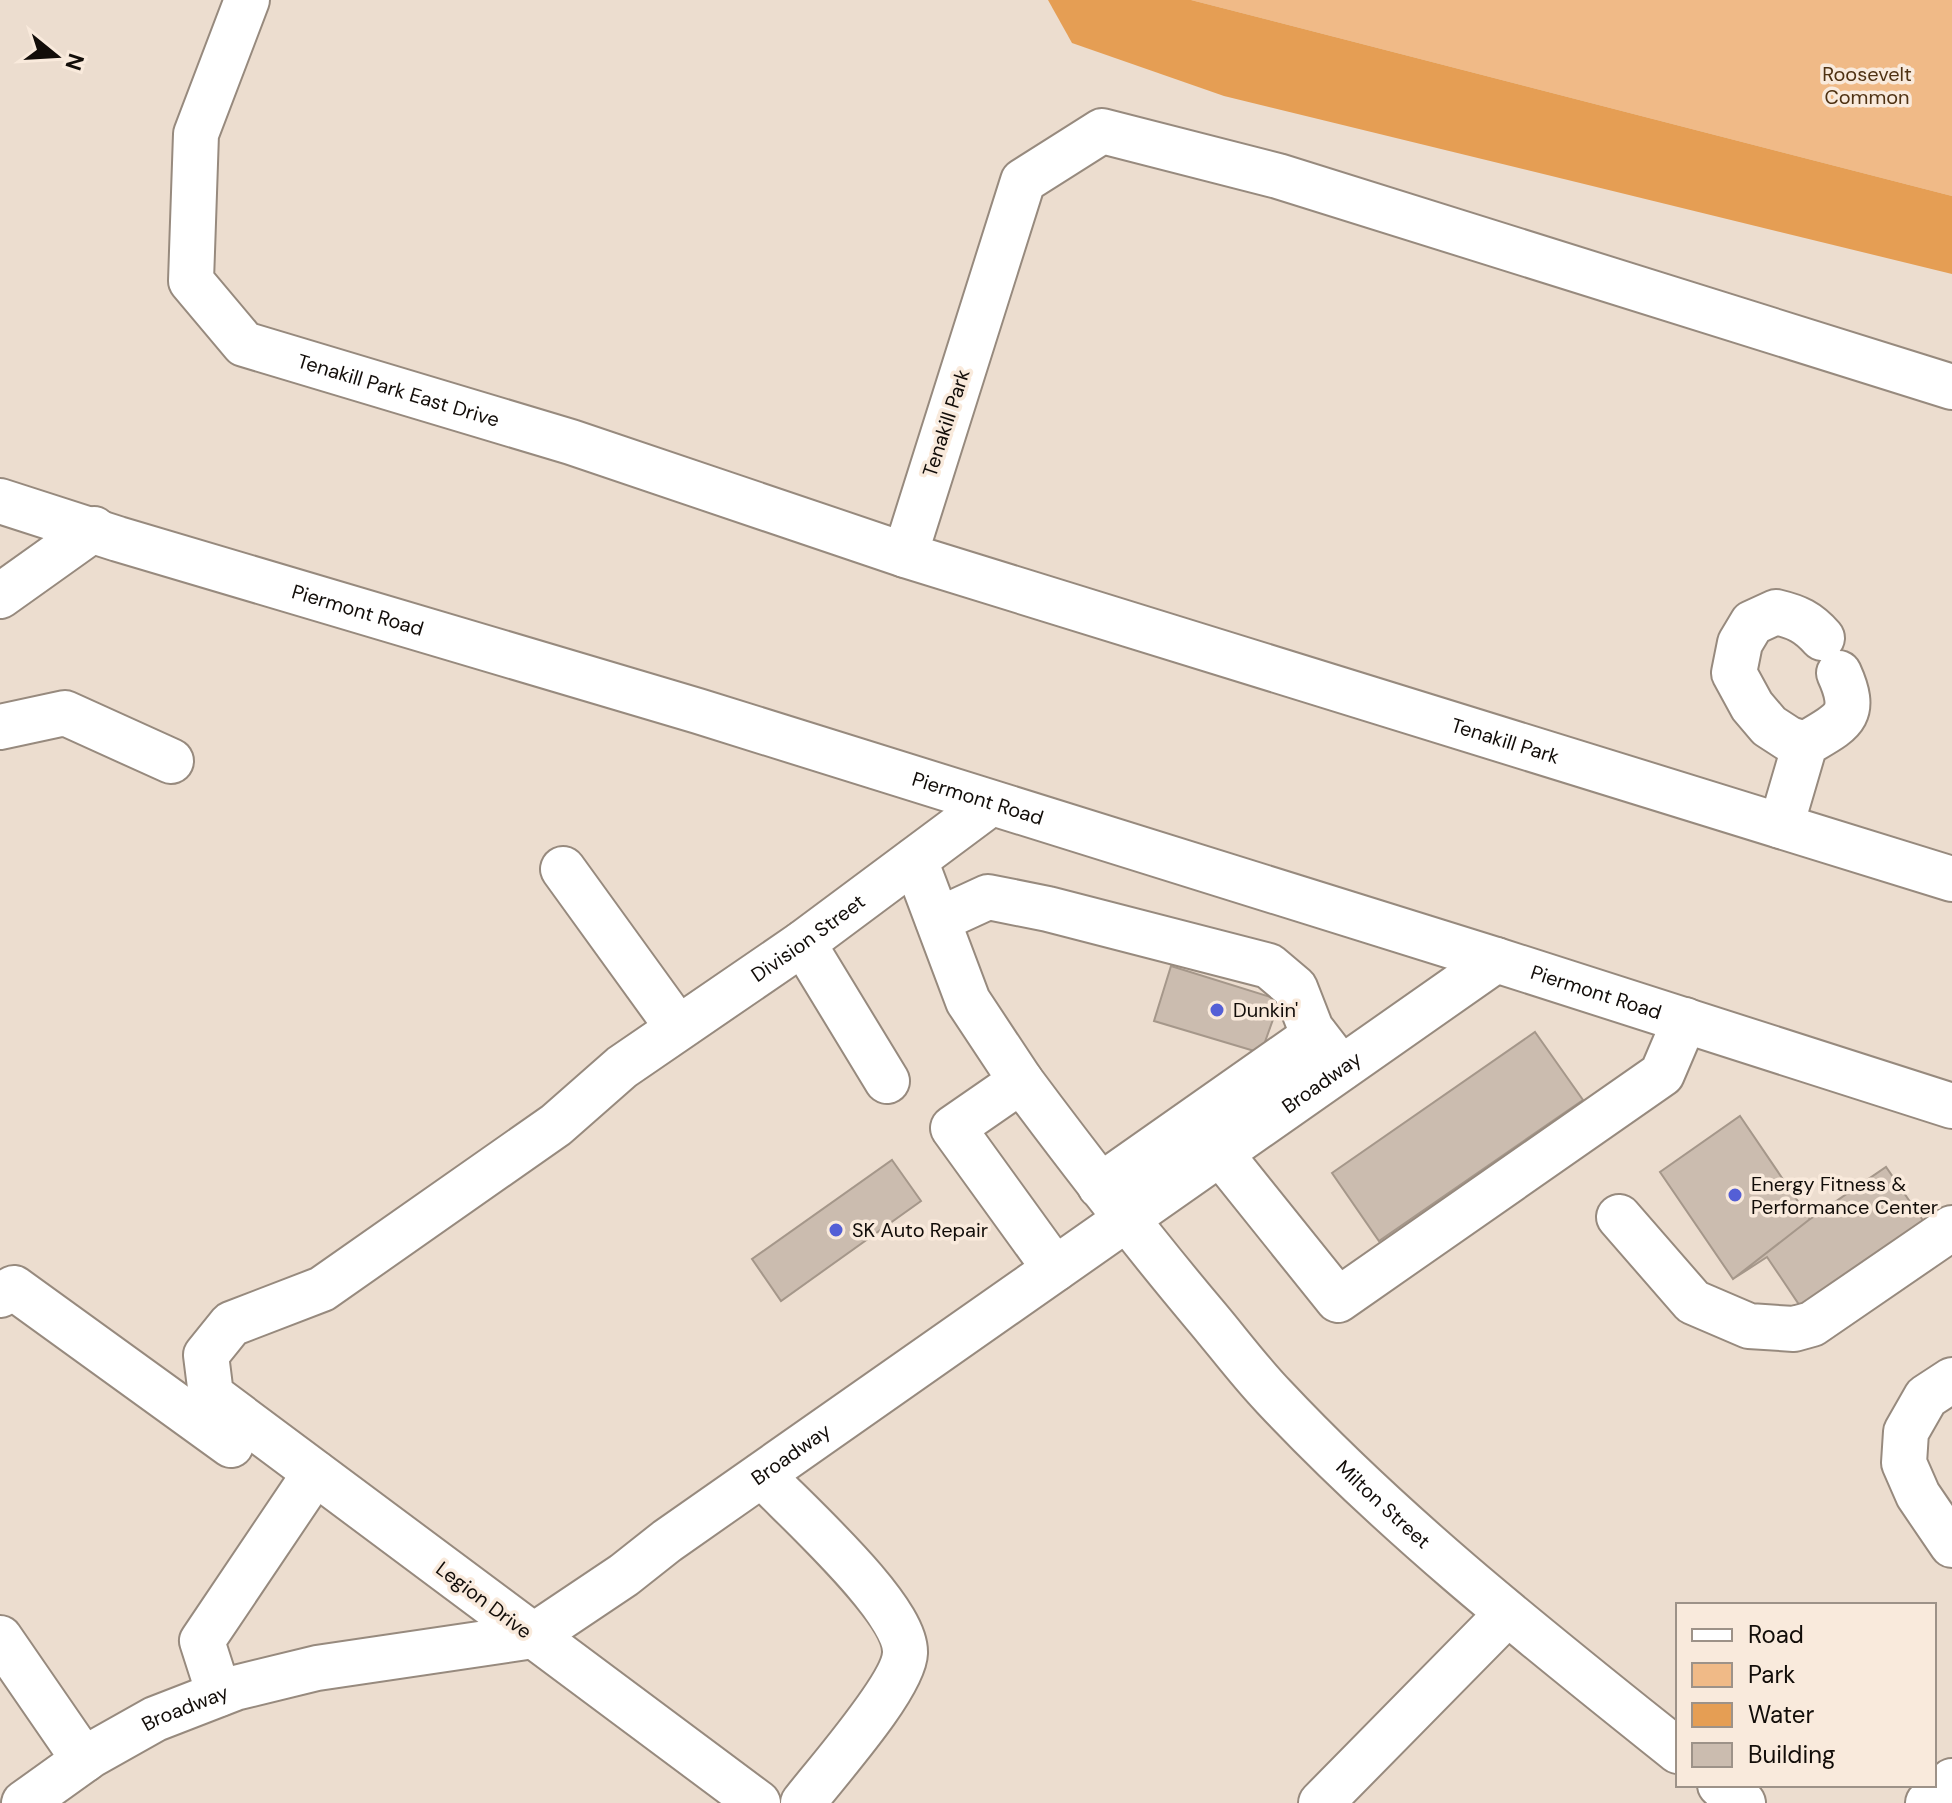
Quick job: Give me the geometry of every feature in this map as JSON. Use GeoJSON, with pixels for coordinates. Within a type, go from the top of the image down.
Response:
{"type":"FeatureCollection","features":[{"type":"Feature","properties":{"kind":"street","name":"Tenakill Park East Drive"},"geometry":{"type":"LineString","coordinates":[[247,0],[196,134],[191,281],[244,344],[571,442],[905,555]]}},
{"type":"Feature","properties":{"kind":"street","name":"Tenakill Park"},"geometry":{"type":"LineString","coordinates":[[1952,387],[1278,176],[1102,131],[1023,181],[905,555],[1952,879]]}},
{"type":"Feature","properties":{"kind":"street","name":"Piermont Road"},"geometry":{"type":"LineString","coordinates":[[0,501],[698,711],[1952,1106]]}},
{"type":"Feature","properties":{"kind":"street"},"geometry":{"type":"LineString","coordinates":[[0,596],[94,529]]}},
{"type":"Feature","properties":{"kind":"street"},"geometry":{"type":"LineString","coordinates":[[1781,826],[1805,744],[1834,727],[1846,712],[1849,696],[1810,624],[1798,617],[1776,612],[1752,623],[1740,643],[1734,673],[1752,706],[1769,726],[1789,739],[1805,744]]}},
{"type":"Feature","properties":{"kind":"street"},"geometry":{"type":"LineString","coordinates":[[0,727],[65,713],[171,761]]}},
{"type":"Feature","properties":{"kind":"street","name":"Division Street"},"geometry":{"type":"LineString","coordinates":[[211,1395],[206,1355],[231,1324],[322,1289],[556,1125],[622,1067],[803,943],[991,803]]}},
{"type":"Feature","properties":{"kind":"street","name":"Milton Street"},"geometry":{"type":"LineString","coordinates":[[915,860],[968,1001],[1021,1081],[1113,1203],[1291,1415],[1407,1527],[1507,1614],[1676,1749]]}},
{"type":"Feature","properties":{"kind":"street"},"geometry":{"type":"LineString","coordinates":[[563,869],[678,1028]]}},
{"type":"Feature","properties":{"kind":"street"},"geometry":{"type":"LineString","coordinates":[[938,920],[988,897],[1048,909],[1269,966],[1295,988],[1328,1051],[1113,1203]]}},
{"type":"Feature","properties":{"kind":"street"},"geometry":{"type":"LineString","coordinates":[[803,943],[887,1081]]}},
{"type":"Feature","properties":{"kind":"street","name":"Broadway"},"geometry":{"type":"LineString","coordinates":[[24,1803],[84,1760],[155,1719],[235,1688],[317,1668],[533,1636],[624,1575],[667,1541],[1055,1269],[1113,1203],[1220,1153],[1328,1051],[1496,960]]}},
{"type":"Feature","properties":{"kind":"street"},"geometry":{"type":"LineString","coordinates":[[1220,1153],[1338,1300],[1662,1074],[1685,1020]]}},
{"type":"Feature","properties":{"kind":"street"},"geometry":{"type":"LineString","coordinates":[[1021,1081],[953,1128],[1055,1269]]}},
{"type":"Feature","properties":{"kind":"street"},"geometry":{"type":"LineString","coordinates":[[1619,1217],[1693,1302],[1749,1326],[1794,1329],[1812,1324],[1952,1228]]}},
{"type":"Feature","properties":{"kind":"street"},"geometry":{"type":"LineString","coordinates":[[0,1295],[14,1288],[308,1485],[202,1641],[219,1694]]}},
{"type":"Feature","properties":{"kind":"street"},"geometry":{"type":"LineString","coordinates":[[1952,1380],[1926,1397],[1906,1432],[1904,1463],[1918,1495],[1952,1545]]}},
{"type":"Feature","properties":{"kind":"street","name":"Legion Drive"},"geometry":{"type":"LineString","coordinates":[[211,1395],[308,1485],[533,1636],[755,1802]]}},
{"type":"Feature","properties":{"kind":"street"},"geometry":{"type":"LineString","coordinates":[[762,1475],[872,1588],[899,1625],[905,1653],[895,1685],[803,1803]]}},
{"type":"Feature","properties":{"kind":"street"},"geometry":{"type":"LineString","coordinates":[[1321,1803],[1507,1614]]}},
{"type":"Feature","properties":{"kind":"street"},"geometry":{"type":"LineString","coordinates":[[0,1638],[84,1760]]}},
{"type":"Feature","properties":{"kind":"street"},"geometry":{"type":"LineString","coordinates":[[1928,1803],[1952,1781]]}},
{"type":"Feature","properties":{"kind":"street"},"geometry":{"type":"LineString","coordinates":[[1723,1787],[1743,1803]]}},
{"type":"Feature","properties":{"kind":"green space","name":"Roosevelt Common"},"geometry":{"type":"Polygon","coordinates":[[[1191,0],[1952,0],[1952,196],[1191,0]]]}},
{"type":"Feature","properties":{"kind":"water"},"geometry":{"type":"Polygon","coordinates":[[[1048,0],[1191,0],[1952,196],[1952,274],[1224,96],[1072,43],[1048,0]]]}},
{"type":"Feature","properties":{"kind":"building","name":"Dunkin'"},"geometry":{"type":"Polygon","coordinates":[[[1171,966],[1280,1000],[1261,1053],[1154,1021],[1171,966]]]}},
{"type":"Feature","properties":{"kind":"building"},"geometry":{"type":"Polygon","coordinates":[[[1535,1032],[1583,1100],[1379,1241],[1332,1173],[1535,1032]]]}},
{"type":"Feature","properties":{"kind":"building"},"geometry":{"type":"Polygon","coordinates":[[[1740,1116],[1810,1219],[1886,1167],[1924,1222],[1800,1306],[1767,1257],[1733,1279],[1660,1172],[1740,1116]]]}},
{"type":"Feature","properties":{"kind":"building","name":"Energy Fitness & Performance Center"},"geometry":{"type":"Polygon","coordinates":[[[1740,1116],[1810,1219],[1733,1279],[1660,1172],[1740,1116]]]}},
{"type":"Feature","properties":{"kind":"building","name":"Energy Fitness & Performance Center"},"geometry":{"type":"Polygon","coordinates":[[[1740,1116],[1810,1219],[1733,1279],[1660,1172],[1740,1116]]]}},
{"type":"Feature","properties":{"kind":"building","name":"SK Auto Repair"},"geometry":{"type":"Polygon","coordinates":[[[892,1160],[921,1201],[781,1301],[752,1259],[892,1160]]]}},
{"type":"Feature","properties":{"kind":"place","name":"Dunkin'"},"geometry":{"type":"Point","coordinates":[1217,1010]}},
{"type":"Feature","properties":{"kind":"place","name":"Energy Fitness & Performance Center"},"geometry":{"type":"Point","coordinates":[1735,1195]}},
{"type":"Feature","properties":{"kind":"place","name":"SK Auto Repair"},"geometry":{"type":"Point","coordinates":[836,1230]}}]}
